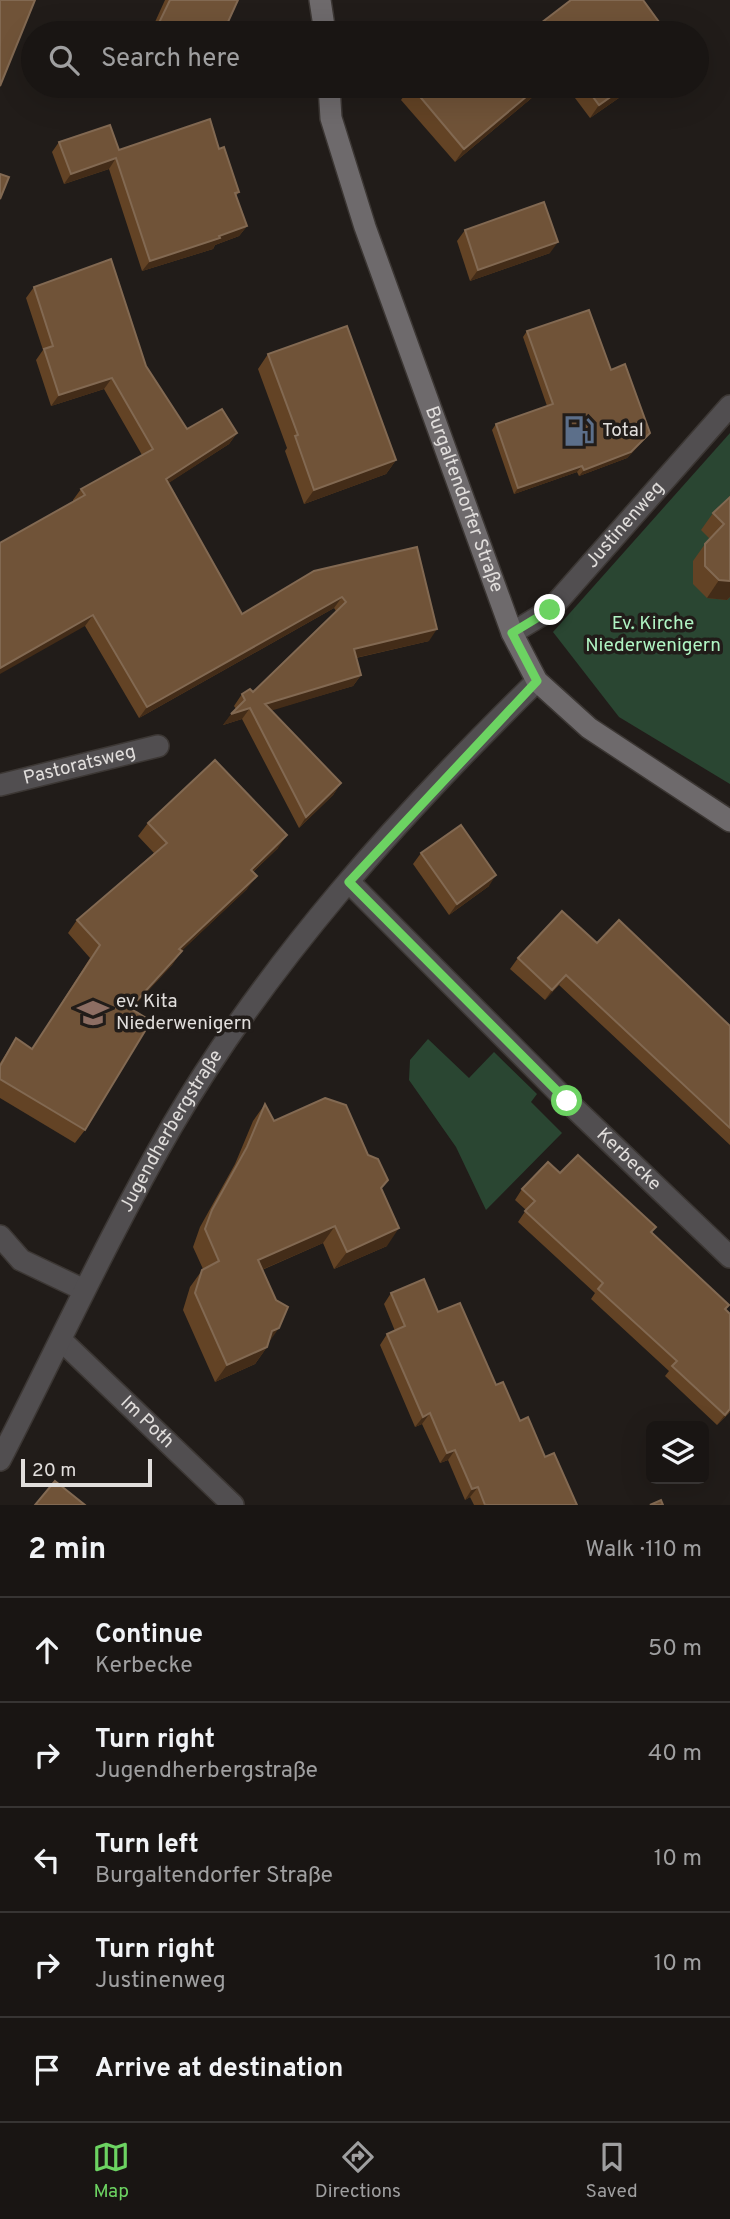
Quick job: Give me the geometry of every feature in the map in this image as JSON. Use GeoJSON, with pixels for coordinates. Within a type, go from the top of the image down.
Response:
{"type":"FeatureCollection","features":[{"type":"Feature","properties":{"kind":"main road"},"geometry":{"type":"LineString","coordinates":[[325,3],[325,21]]}},
{"type":"Feature","properties":{"kind":"main road","name":"Burgaltendorfer Straße"},"geometry":{"type":"LineString","coordinates":[[330,98],[331,118],[365,227],[512,633],[537,681],[589,729],[730,821]]}},
{"type":"Feature","properties":{"kind":"street","name":"Justinenweg"},"geometry":{"type":"LineString","coordinates":[[512,633],[550,610],[730,406]]}},
{"type":"Feature","properties":{"kind":"street","name":"Jugendherbergstraße"},"geometry":{"type":"LineString","coordinates":[[0,1460],[84,1290],[173,1125],[255,999],[349,882],[537,681]]}},
{"type":"Feature","properties":{"kind":"street","name":"Pastoratsweg"},"geometry":{"type":"LineString","coordinates":[[0,785],[158,746]]}},
{"type":"Feature","properties":{"kind":"street","name":"Kerbecke"},"geometry":{"type":"LineString","coordinates":[[349,882],[557,1091],[730,1257]]}},
{"type":"Feature","properties":{"kind":"street"},"geometry":{"type":"LineString","coordinates":[[0,1236],[21,1260],[84,1290]]}},
{"type":"Feature","properties":{"kind":"street","name":"Im Poth"},"geometry":{"type":"LineString","coordinates":[[61,1340],[233,1505]]}},
{"type":"Feature","properties":{"kind":"green space","name":"Ev. Kirche Niederwenigern"},"geometry":{"type":"Polygon","coordinates":[[[730,433],[730,784],[619,717],[553,632],[730,433]]]}},
{"type":"Feature","properties":{"kind":"green space"},"geometry":{"type":"Polygon","coordinates":[[[428,1039],[469,1078],[494,1052],[537,1094],[531,1102],[562,1133],[486,1210],[456,1147],[409,1080],[410,1060],[428,1039]]]}},
{"type":"Feature","properties":{"kind":"building"},"geometry":{"type":"Polygon","coordinates":[[[0,0],[35,0],[26,21],[21,21],[21,34],[0,86],[0,0]]]}},
{"type":"Feature","properties":{"kind":"building"},"geometry":{"type":"Polygon","coordinates":[[[170,0],[238,0],[228,21],[160,21],[170,0]]]}},
{"type":"Feature","properties":{"kind":"building"},"geometry":{"type":"Polygon","coordinates":[[[571,0],[643,0],[658,21],[544,21],[571,0]]]}},
{"type":"Feature","properties":{"kind":"building"},"geometry":{"type":"Polygon","coordinates":[[[421,98],[525,98],[464,149],[421,98]]]}},
{"type":"Feature","properties":{"kind":"building"},"geometry":{"type":"Polygon","coordinates":[[[594,98],[609,98],[599,105],[594,98]]]}},
{"type":"Feature","properties":{"kind":"building"},"geometry":{"type":"Polygon","coordinates":[[[210,119],[219,149],[224,147],[239,192],[235,193],[247,226],[219,236],[220,238],[150,261],[116,158],[71,174],[59,142],[110,125],[119,150],[210,119]]]}},
{"type":"Feature","properties":{"kind":"building"},"geometry":{"type":"Polygon","coordinates":[[[0,174],[9,177],[0,199],[0,174]]]}},
{"type":"Feature","properties":{"kind":"building"},"geometry":{"type":"Polygon","coordinates":[[[544,202],[558,242],[478,270],[465,230],[544,202]]]}},
{"type":"Feature","properties":{"kind":"building"},"geometry":{"type":"Polygon","coordinates":[[[111,259],[146,366],[187,429],[222,409],[237,433],[166,479],[242,614],[314,571],[417,547],[437,629],[354,649],[361,675],[265,704],[341,783],[306,817],[250,708],[231,714],[245,700],[242,694],[250,689],[253,692],[346,602],[342,597],[147,707],[93,615],[0,668],[0,543],[85,495],[81,489],[153,449],[112,378],[59,395],[44,349],[53,346],[34,287],[111,259]]]}},
{"type":"Feature","properties":{"kind":"building"},"geometry":{"type":"Polygon","coordinates":[[[589,310],[611,370],[625,364],[650,433],[631,452],[584,470],[582,466],[518,488],[496,424],[553,404],[527,331],[589,310]]]}},
{"type":"Feature","properties":{"kind":"building"},"geometry":{"type":"Polygon","coordinates":[[[347,326],[396,460],[314,490],[295,436],[298,435],[268,354],[347,326]]]}},
{"type":"Feature","properties":{"kind":"building"},"geometry":{"type":"Polygon","coordinates":[[[730,497],[730,581],[719,580],[705,566],[705,544],[724,524],[713,513],[730,497]]]}},
{"type":"Feature","properties":{"kind":"building"},"geometry":{"type":"Polygon","coordinates":[[[215,760],[287,835],[251,870],[257,876],[179,949],[182,951],[130,1008],[151,1021],[85,1130],[0,1079],[0,1066],[16,1038],[32,1049],[100,945],[77,920],[167,843],[148,823],[215,760]]]}},
{"type":"Feature","properties":{"kind":"building"},"geometry":{"type":"Polygon","coordinates":[[[461,825],[496,875],[457,904],[421,853],[461,825]]]}},
{"type":"Feature","properties":{"kind":"building"},"geometry":{"type":"Polygon","coordinates":[[[562,911],[597,943],[619,920],[730,1026],[730,1128],[566,975],[552,990],[518,958],[562,911]]]}},
{"type":"Feature","properties":{"kind":"building"},"geometry":{"type":"Polygon","coordinates":[[[325,1098],[346,1105],[368,1155],[378,1159],[388,1180],[381,1188],[399,1228],[347,1252],[335,1226],[258,1260],[276,1300],[288,1307],[279,1328],[272,1331],[267,1347],[227,1365],[195,1293],[202,1270],[219,1261],[205,1229],[212,1210],[247,1147],[265,1104],[274,1121],[325,1098]]]}},
{"type":"Feature","properties":{"kind":"building"},"geometry":{"type":"Polygon","coordinates":[[[578,1155],[656,1227],[651,1232],[729,1305],[725,1309],[730,1314],[730,1409],[725,1415],[672,1366],[677,1361],[598,1289],[603,1283],[525,1211],[535,1201],[522,1189],[548,1162],[560,1173],[578,1155]]]}},
{"type":"Feature","properties":{"kind":"building"},"geometry":{"type":"Polygon","coordinates":[[[424,1279],[438,1312],[460,1303],[496,1385],[503,1382],[520,1421],[528,1417],[545,1457],[554,1453],[577,1505],[485,1505],[478,1487],[472,1489],[455,1450],[447,1453],[430,1413],[423,1417],[387,1334],[405,1326],[391,1293],[424,1279]]]}},
{"type":"Feature","properties":{"kind":"building"},"geometry":{"type":"Polygon","coordinates":[[[55,1481],[85,1505],[35,1505],[55,1481]]]}},
{"type":"Feature","properties":{"kind":"building"},"geometry":{"type":"Polygon","coordinates":[[[661,1500],[663,1505],[650,1505],[661,1500]]]}},
{"type":"Feature","properties":{"kind":"place","name":"Total"},"geometry":{"type":"Point","coordinates":[579,431]}},
{"type":"Feature","properties":{"kind":"place","name":"ev. Kita Niederwenigern"},"geometry":{"type":"Point","coordinates":[93,1013]}},
{"type":"Feature","properties":{"kind":"route"},"geometry":{"type":"LineString","coordinates":[[550,610],[512,633],[537,681],[499,718],[349,882],[567,1101]]}}]}
